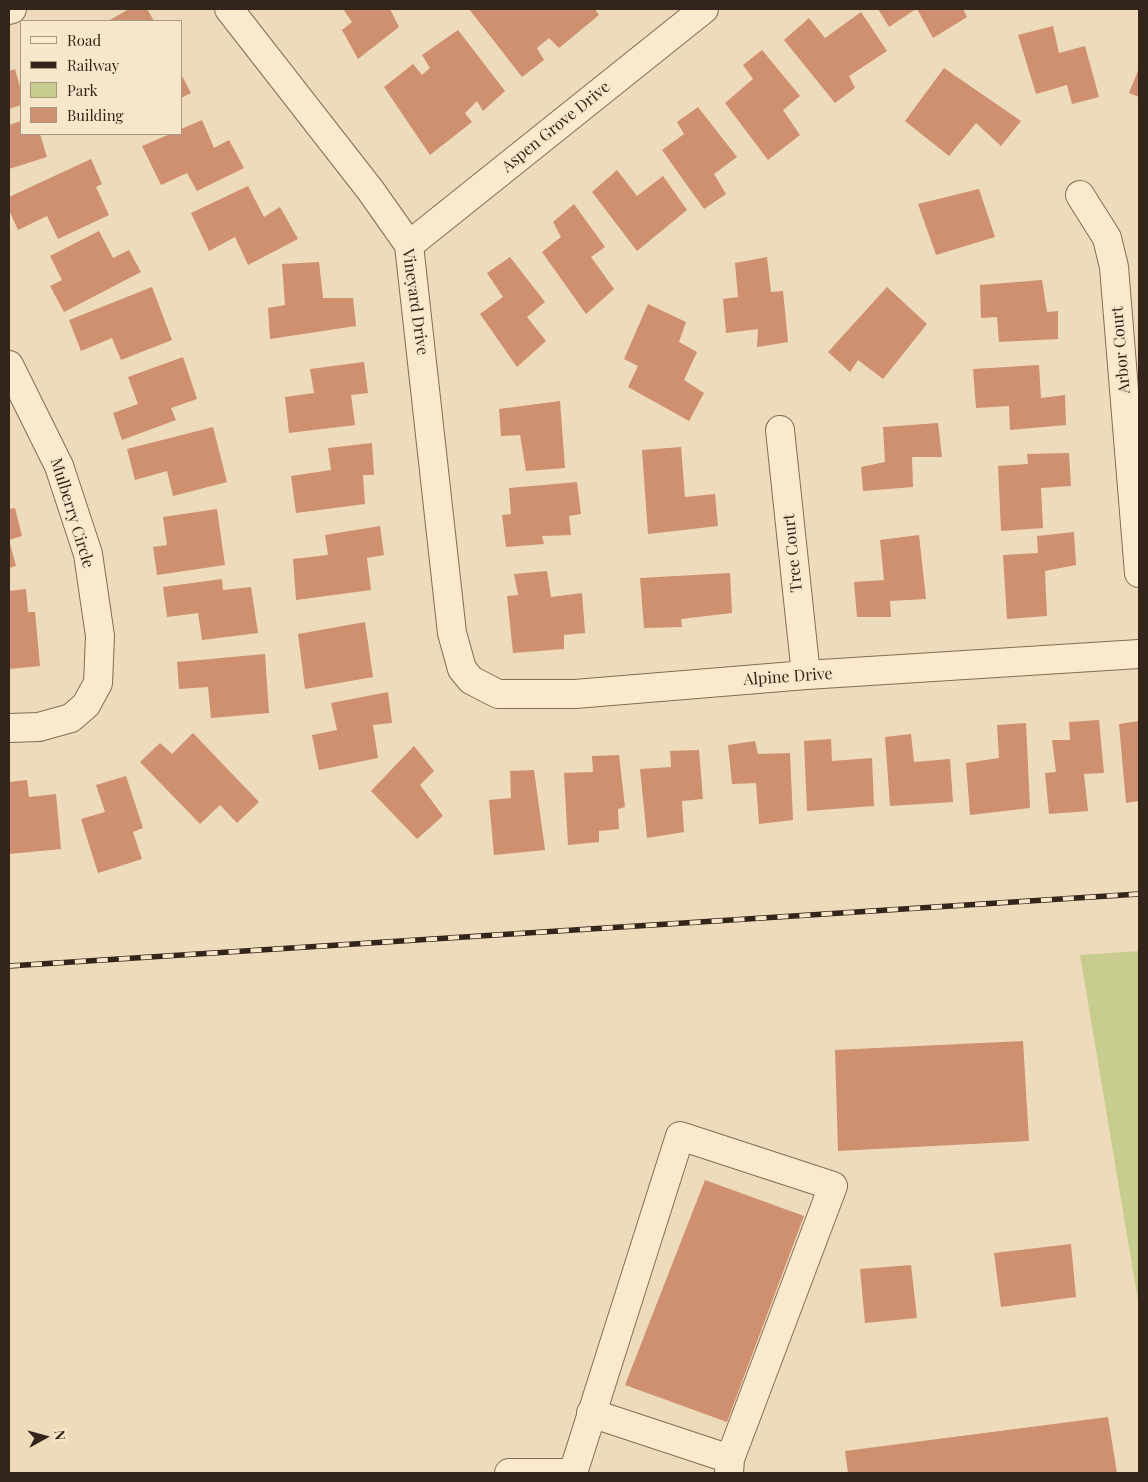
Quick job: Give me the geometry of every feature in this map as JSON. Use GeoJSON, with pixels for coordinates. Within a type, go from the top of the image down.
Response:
{"type":"FeatureCollection","features":[{"type":"Feature","properties":{"kind":"street","name":"Vineyard Drive"},"geometry":{"type":"LineString","coordinates":[[230,9],[371,191],[409,245],[452,633],[458,653]]}},
{"type":"Feature","properties":{"kind":"street","name":"Aspen Grove Drive"},"geometry":{"type":"LineString","coordinates":[[409,245],[689,13]]}},
{"type":"Feature","properties":{"kind":"street","name":"Arbor Court"},"geometry":{"type":"LineString","coordinates":[[1080,195],[1107,238],[1114,267],[1139,573]]}},
{"type":"Feature","properties":{"kind":"street","name":"Mulberry Circle"},"geometry":{"type":"LineString","coordinates":[[9,365],[59,466],[88,554],[100,636],[98,683],[86,705],[71,718],[38,727],[9,728]]}},
{"type":"Feature","properties":{"kind":"street","name":"Tree Court"},"geometry":{"type":"LineString","coordinates":[[780,430],[806,676]]}},
{"type":"Feature","properties":{"kind":"street","name":"Alpine Drive"},"geometry":{"type":"LineString","coordinates":[[458,653],[462,669],[471,680],[498,694],[575,694],[806,676],[1139,654]]}},
{"type":"Feature","properties":{"kind":"street"},"geometry":{"type":"LineString","coordinates":[[509,1473],[573,1472],[591,1414],[680,1136],[833,1186],[730,1466],[591,1414]]}},
{"type":"Feature","properties":{"kind":"green space"},"geometry":{"type":"Polygon","coordinates":[[[1139,951],[1139,1307],[1080,955],[1139,951]]]}},
{"type":"Feature","properties":{"kind":"building"},"geometry":{"type":"Polygon","coordinates":[[[129,9],[147,9],[153,20],[110,20],[129,9]]]}},
{"type":"Feature","properties":{"kind":"building"},"geometry":{"type":"Polygon","coordinates":[[[343,9],[390,9],[399,27],[358,59],[342,30],[352,22],[343,9]]]}},
{"type":"Feature","properties":{"kind":"building"},"geometry":{"type":"Polygon","coordinates":[[[469,9],[595,9],[599,15],[559,48],[549,38],[537,48],[544,60],[522,77],[469,9]]]}},
{"type":"Feature","properties":{"kind":"building"},"geometry":{"type":"Polygon","coordinates":[[[878,9],[916,9],[889,27],[878,9]]]}},
{"type":"Feature","properties":{"kind":"building"},"geometry":{"type":"Polygon","coordinates":[[[917,9],[963,9],[967,17],[933,38],[917,9]]]}},
{"type":"Feature","properties":{"kind":"building"},"geometry":{"type":"Polygon","coordinates":[[[861,12],[887,51],[849,76],[855,88],[835,103],[784,40],[809,18],[825,38],[861,12]]]}},
{"type":"Feature","properties":{"kind":"building"},"geometry":{"type":"Polygon","coordinates":[[[1053,26],[1059,53],[1085,46],[1099,97],[1072,104],[1067,85],[1036,94],[1018,35],[1053,26]]]}},
{"type":"Feature","properties":{"kind":"building"},"geometry":{"type":"Polygon","coordinates":[[[458,30],[505,91],[483,111],[477,101],[465,113],[472,122],[430,155],[384,87],[413,64],[422,75],[430,68],[422,55],[458,30]]]}},
{"type":"Feature","properties":{"kind":"building"},"geometry":{"type":"Polygon","coordinates":[[[762,50],[800,96],[783,110],[800,135],[768,160],[725,103],[753,79],[743,65],[762,50]]]}},
{"type":"Feature","properties":{"kind":"building"},"geometry":{"type":"Polygon","coordinates":[[[944,68],[1021,121],[1001,146],[976,123],[949,156],[905,121],[944,68]]]}},
{"type":"Feature","properties":{"kind":"building"},"geometry":{"type":"Polygon","coordinates":[[[1139,68],[1139,97],[1129,93],[1139,68]]]}},
{"type":"Feature","properties":{"kind":"building"},"geometry":{"type":"Polygon","coordinates":[[[15,69],[20,86],[20,105],[9,109],[9,71],[15,69]]]}},
{"type":"Feature","properties":{"kind":"building"},"geometry":{"type":"Polygon","coordinates":[[[182,76],[191,93],[182,98],[182,76]]]}},
{"type":"Feature","properties":{"kind":"building"},"geometry":{"type":"Polygon","coordinates":[[[698,107],[737,157],[714,174],[726,194],[704,209],[662,150],[684,134],[677,122],[698,107]]]}},
{"type":"Feature","properties":{"kind":"building"},"geometry":{"type":"Polygon","coordinates":[[[202,120],[214,148],[229,140],[244,168],[197,191],[187,173],[161,185],[142,146],[168,135],[182,135],[182,129],[202,120]]]}},
{"type":"Feature","properties":{"kind":"building"},"geometry":{"type":"Polygon","coordinates":[[[20,121],[20,135],[40,135],[47,157],[9,169],[9,125],[20,121]]]}},
{"type":"Feature","properties":{"kind":"building"},"geometry":{"type":"Polygon","coordinates":[[[91,159],[102,184],[96,187],[109,215],[58,239],[47,216],[18,230],[9,210],[9,197],[91,159]]]}},
{"type":"Feature","properties":{"kind":"building"},"geometry":{"type":"Polygon","coordinates":[[[617,170],[637,196],[663,176],[687,210],[637,251],[592,192],[617,170]]]}},
{"type":"Feature","properties":{"kind":"building"},"geometry":{"type":"Polygon","coordinates":[[[248,186],[264,217],[280,207],[298,239],[248,265],[235,237],[209,251],[191,213],[248,186]]]}},
{"type":"Feature","properties":{"kind":"building"},"geometry":{"type":"Polygon","coordinates":[[[979,189],[995,237],[936,255],[918,204],[979,189]]]}},
{"type":"Feature","properties":{"kind":"building"},"geometry":{"type":"Polygon","coordinates":[[[574,204],[605,247],[591,257],[614,289],[586,314],[542,252],[561,237],[553,222],[574,204]]]}},
{"type":"Feature","properties":{"kind":"building"},"geometry":{"type":"Polygon","coordinates":[[[99,231],[113,258],[129,250],[141,272],[64,312],[50,286],[62,280],[50,256],[99,231]]]}},
{"type":"Feature","properties":{"kind":"building"},"geometry":{"type":"Polygon","coordinates":[[[510,257],[545,302],[527,317],[546,341],[517,367],[480,314],[503,297],[487,273],[510,257]]]}},
{"type":"Feature","properties":{"kind":"building"},"geometry":{"type":"Polygon","coordinates":[[[767,257],[771,292],[783,291],[788,342],[757,347],[758,329],[726,333],[723,299],[738,297],[735,263],[767,257]]]}},
{"type":"Feature","properties":{"kind":"building"},"geometry":{"type":"Polygon","coordinates":[[[319,262],[323,298],[353,298],[356,326],[270,339],[268,308],[285,305],[282,264],[319,262]]]}},
{"type":"Feature","properties":{"kind":"building"},"geometry":{"type":"Polygon","coordinates":[[[1042,280],[1047,312],[1058,311],[1058,339],[999,342],[997,317],[981,318],[980,285],[1042,280]]]}},
{"type":"Feature","properties":{"kind":"building"},"geometry":{"type":"Polygon","coordinates":[[[152,287],[172,340],[121,360],[112,338],[81,351],[69,320],[152,287]]]}},
{"type":"Feature","properties":{"kind":"building"},"geometry":{"type":"Polygon","coordinates":[[[887,287],[927,324],[883,379],[858,360],[850,372],[828,352],[887,287]]]}},
{"type":"Feature","properties":{"kind":"building"},"geometry":{"type":"Polygon","coordinates":[[[648,304],[686,322],[679,342],[697,352],[684,380],[704,393],[689,421],[628,387],[638,366],[624,359],[648,304]]]}},
{"type":"Feature","properties":{"kind":"building"},"geometry":{"type":"Polygon","coordinates":[[[183,357],[197,399],[171,408],[176,420],[122,440],[113,413],[138,404],[128,377],[183,357]]]}},
{"type":"Feature","properties":{"kind":"building"},"geometry":{"type":"Polygon","coordinates":[[[364,362],[368,393],[351,395],[355,425],[289,433],[285,397],[314,393],[310,369],[364,362]]]}},
{"type":"Feature","properties":{"kind":"building"},"geometry":{"type":"Polygon","coordinates":[[[1039,365],[1041,398],[1065,395],[1066,425],[1010,430],[1009,406],[976,408],[973,369],[1039,365]]]}},
{"type":"Feature","properties":{"kind":"building"},"geometry":{"type":"Polygon","coordinates":[[[560,401],[565,468],[526,471],[520,435],[501,436],[499,409],[560,401]]]}},
{"type":"Feature","properties":{"kind":"building"},"geometry":{"type":"Polygon","coordinates":[[[938,423],[942,457],[912,457],[913,487],[863,491],[861,467],[885,462],[883,427],[938,423]]]}},
{"type":"Feature","properties":{"kind":"building"},"geometry":{"type":"Polygon","coordinates":[[[213,427],[227,482],[173,496],[167,471],[135,480],[127,449],[213,427]]]}},
{"type":"Feature","properties":{"kind":"building"},"geometry":{"type":"Polygon","coordinates":[[[372,443],[374,475],[363,475],[365,504],[296,513],[291,476],[331,470],[328,448],[372,443]]]}},
{"type":"Feature","properties":{"kind":"building"},"geometry":{"type":"Polygon","coordinates":[[[681,447],[685,497],[715,494],[718,526],[648,534],[642,450],[681,447]]]}},
{"type":"Feature","properties":{"kind":"building"},"geometry":{"type":"Polygon","coordinates":[[[1069,453],[1071,486],[1041,488],[1043,528],[1001,531],[998,466],[1028,464],[1027,454],[1069,453]]]}},
{"type":"Feature","properties":{"kind":"building"},"geometry":{"type":"Polygon","coordinates":[[[577,482],[581,514],[569,516],[571,535],[542,536],[544,544],[506,547],[502,515],[511,514],[509,488],[577,482]]]}},
{"type":"Feature","properties":{"kind":"building"},"geometry":{"type":"Polygon","coordinates":[[[15,508],[22,536],[9,540],[9,509],[15,508]]]}},
{"type":"Feature","properties":{"kind":"building"},"geometry":{"type":"Polygon","coordinates":[[[217,509],[225,565],[157,575],[153,547],[167,545],[163,517],[217,509]]]}},
{"type":"Feature","properties":{"kind":"building"},"geometry":{"type":"Polygon","coordinates":[[[380,526],[384,555],[367,558],[371,590],[296,600],[293,559],[328,555],[325,535],[380,526]]]}},
{"type":"Feature","properties":{"kind":"building"},"geometry":{"type":"Polygon","coordinates":[[[1074,532],[1076,565],[1045,571],[1047,616],[1007,619],[1003,555],[1038,553],[1037,536],[1074,532]]]}},
{"type":"Feature","properties":{"kind":"building"},"geometry":{"type":"Polygon","coordinates":[[[919,535],[926,599],[890,601],[891,617],[857,617],[854,582],[884,580],[880,540],[919,535]]]}},
{"type":"Feature","properties":{"kind":"building"},"geometry":{"type":"Polygon","coordinates":[[[9,540],[16,566],[9,568],[9,540]]]}},
{"type":"Feature","properties":{"kind":"building"},"geometry":{"type":"Polygon","coordinates":[[[547,571],[551,597],[582,593],[585,633],[564,635],[564,649],[513,653],[507,596],[518,595],[514,574],[547,571]]]}},
{"type":"Feature","properties":{"kind":"building"},"geometry":{"type":"Polygon","coordinates":[[[730,573],[732,613],[681,619],[682,627],[644,628],[640,578],[730,573]]]}},
{"type":"Feature","properties":{"kind":"building"},"geometry":{"type":"Polygon","coordinates":[[[222,579],[223,590],[251,587],[258,633],[202,640],[198,613],[167,617],[163,587],[222,579]]]}},
{"type":"Feature","properties":{"kind":"building"},"geometry":{"type":"Polygon","coordinates":[[[26,589],[28,612],[35,612],[40,666],[9,669],[9,591],[26,589]]]}},
{"type":"Feature","properties":{"kind":"building"},"geometry":{"type":"Polygon","coordinates":[[[365,622],[373,677],[305,689],[298,634],[365,622]]]}},
{"type":"Feature","properties":{"kind":"building"},"geometry":{"type":"Polygon","coordinates":[[[265,654],[269,713],[211,718],[208,687],[179,689],[177,662],[265,654]]]}},
{"type":"Feature","properties":{"kind":"building"},"geometry":{"type":"Polygon","coordinates":[[[388,692],[392,723],[373,725],[378,758],[319,770],[312,735],[337,730],[331,703],[388,692]]]}},
{"type":"Feature","properties":{"kind":"building"},"geometry":{"type":"Polygon","coordinates":[[[1099,720],[1104,773],[1084,774],[1088,811],[1049,814],[1045,773],[1056,772],[1052,740],[1070,740],[1069,722],[1099,720]]]}},
{"type":"Feature","properties":{"kind":"building"},"geometry":{"type":"Polygon","coordinates":[[[1139,721],[1139,801],[1126,803],[1119,724],[1139,721]]]}},
{"type":"Feature","properties":{"kind":"building"},"geometry":{"type":"Polygon","coordinates":[[[1026,723],[1030,808],[970,815],[966,763],[999,758],[997,725],[1026,723]]]}},
{"type":"Feature","properties":{"kind":"building"},"geometry":{"type":"Polygon","coordinates":[[[193,733],[259,802],[237,823],[220,805],[200,824],[140,762],[160,743],[172,754],[193,733]]]}},
{"type":"Feature","properties":{"kind":"building"},"geometry":{"type":"Polygon","coordinates":[[[911,734],[914,762],[950,759],[953,802],[890,806],[885,737],[911,734]]]}},
{"type":"Feature","properties":{"kind":"building"},"geometry":{"type":"Polygon","coordinates":[[[831,739],[832,761],[872,758],[874,806],[807,811],[804,741],[831,739]]]}},
{"type":"Feature","properties":{"kind":"building"},"geometry":{"type":"Polygon","coordinates":[[[755,741],[758,754],[790,753],[793,820],[759,824],[756,783],[732,784],[728,745],[755,741]]]}},
{"type":"Feature","properties":{"kind":"building"},"geometry":{"type":"Polygon","coordinates":[[[414,746],[434,771],[420,785],[443,816],[417,839],[371,791],[414,746]]]}},
{"type":"Feature","properties":{"kind":"building"},"geometry":{"type":"Polygon","coordinates":[[[699,750],[703,799],[682,801],[684,832],[647,838],[640,769],[671,767],[670,751],[699,750]]]}},
{"type":"Feature","properties":{"kind":"building"},"geometry":{"type":"Polygon","coordinates":[[[619,755],[625,807],[618,809],[619,829],[599,831],[599,842],[568,845],[564,773],[593,772],[592,756],[619,755]]]}},
{"type":"Feature","properties":{"kind":"building"},"geometry":{"type":"Polygon","coordinates":[[[534,770],[545,850],[494,855],[489,800],[511,798],[510,771],[534,770]]]}},
{"type":"Feature","properties":{"kind":"building"},"geometry":{"type":"Polygon","coordinates":[[[126,776],[143,828],[133,832],[142,859],[98,873],[81,819],[105,812],[96,785],[126,776]]]}},
{"type":"Feature","properties":{"kind":"building"},"geometry":{"type":"Polygon","coordinates":[[[27,780],[29,797],[56,794],[61,849],[9,854],[9,782],[27,780]]]}},
{"type":"Feature","properties":{"kind":"building"},"geometry":{"type":"Polygon","coordinates":[[[1023,1041],[1029,1141],[838,1151],[835,1050],[1023,1041]]]}},
{"type":"Feature","properties":{"kind":"building"},"geometry":{"type":"Polygon","coordinates":[[[705,1180],[804,1216],[727,1422],[625,1385],[705,1180]]]}},
{"type":"Feature","properties":{"kind":"building"},"geometry":{"type":"Polygon","coordinates":[[[1071,1244],[1076,1297],[1001,1307],[994,1253],[1071,1244]]]}},
{"type":"Feature","properties":{"kind":"building"},"geometry":{"type":"Polygon","coordinates":[[[911,1265],[917,1318],[865,1323],[860,1269],[911,1265]]]}},
{"type":"Feature","properties":{"kind":"building"},"geometry":{"type":"Polygon","coordinates":[[[1108,1417],[1117,1473],[848,1473],[845,1451],[1108,1417]]]}},
{"type":"Feature","properties":{"kind":"railway"},"geometry":{"type":"LineString","coordinates":[[9,966],[1139,894]]}}]}
